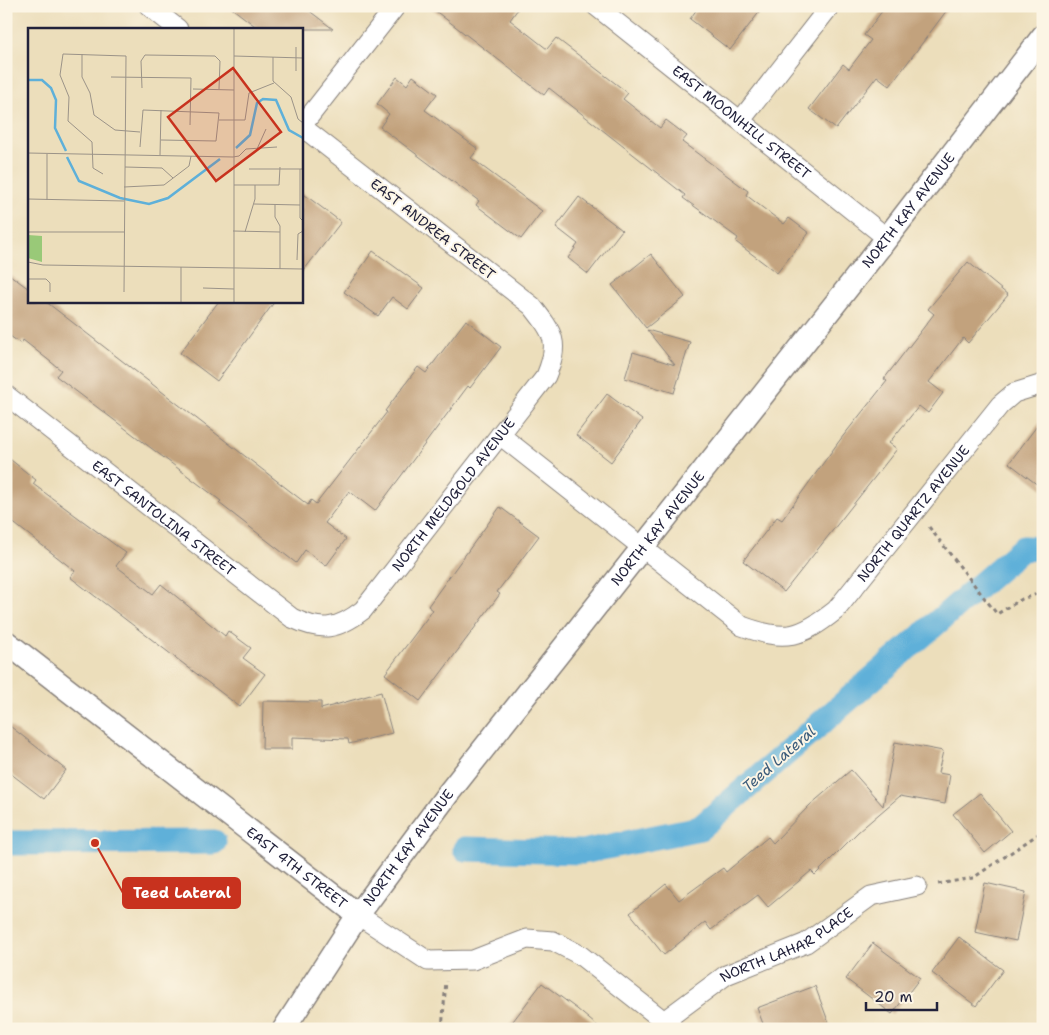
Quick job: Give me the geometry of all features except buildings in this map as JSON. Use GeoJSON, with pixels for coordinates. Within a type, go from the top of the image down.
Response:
{"type":"FeatureCollection","features":[{"type":"Feature","properties":{"kind":"street"},"geometry":{"type":"LineString","coordinates":[[150,6],[177,28]]}},
{"type":"Feature","properties":{"kind":"street"},"geometry":{"type":"LineString","coordinates":[[302,125],[396,6]]}},
{"type":"Feature","properties":{"kind":"street","name":"EAST MOONHILL STREET"},"geometry":{"type":"LineString","coordinates":[[596,6],[887,238]]}},
{"type":"Feature","properties":{"kind":"street"},"geometry":{"type":"LineString","coordinates":[[741,120],[830,6]]}},
{"type":"Feature","properties":{"kind":"street","name":"NORTH KAY AVENUE"},"geometry":{"type":"LineString","coordinates":[[284,1029],[358,915],[447,795],[887,238],[1043,36]]}},
{"type":"Feature","properties":{"kind":"street","name":"EAST ANDREA STREET"},"geometry":{"type":"LineString","coordinates":[[302,127],[532,306],[546,324],[555,342]]}},
{"type":"Feature","properties":{"kind":"street","name":"NORTH MELDGOLD AVENUE"},"geometry":{"type":"LineString","coordinates":[[328,628],[348,622],[363,610],[546,376],[552,360],[555,342]]}},
{"type":"Feature","properties":{"kind":"street","name":"NORTH QUARTZ AVENUE"},"geometry":{"type":"LineString","coordinates":[[642,547],[742,626],[767,636],[795,635],[817,625],[836,610],[1000,405],[1014,393],[1035,385]]}},
{"type":"Feature","properties":{"kind":"street","name":"EAST SANTOLINA STREET"},"geometry":{"type":"LineString","coordinates":[[6,395],[292,618],[309,626],[328,628]]}},
{"type":"Feature","properties":{"kind":"street"},"geometry":{"type":"LineString","coordinates":[[500,435],[642,547]]}},
{"type":"Feature","properties":{"kind":"street","name":"EAST 4TH STREET"},"geometry":{"type":"LineString","coordinates":[[6,642],[358,915],[428,961],[473,960],[527,939],[553,941],[580,955],[669,1025]]}},
{"type":"Feature","properties":{"kind":"street","name":"NORTH LAHAR PLACE"},"geometry":{"type":"LineString","coordinates":[[669,1025],[726,975],[806,943],[871,896],[917,886]]}},
{"type":"Feature","properties":{"kind":"path"},"geometry":{"type":"LineString","coordinates":[[911,515],[934,531],[997,614],[1022,599],[1043,592]]}},
{"type":"Feature","properties":{"kind":"path"},"geometry":{"type":"LineString","coordinates":[[917,886],[972,878],[1043,831]]}},
{"type":"Feature","properties":{"kind":"path"},"geometry":{"type":"LineString","coordinates":[[442,1029],[449,961]]}},
{"type":"Feature","properties":{"kind":"waterway","name":"Teed Lateral"},"geometry":{"type":"LineString","coordinates":[[465,849],[582,852],[700,828],[1023,548],[1043,549]]}},
{"type":"Feature","properties":{"kind":"waterway","name":"Teed Lateral"},"geometry":{"type":"LineString","coordinates":[[6,843],[214,842]]}},
{"type":"Feature","properties":{"kind":"place","name":"Teed Lateral"},"geometry":{"type":"Point","coordinates":[95,843]}}]}
